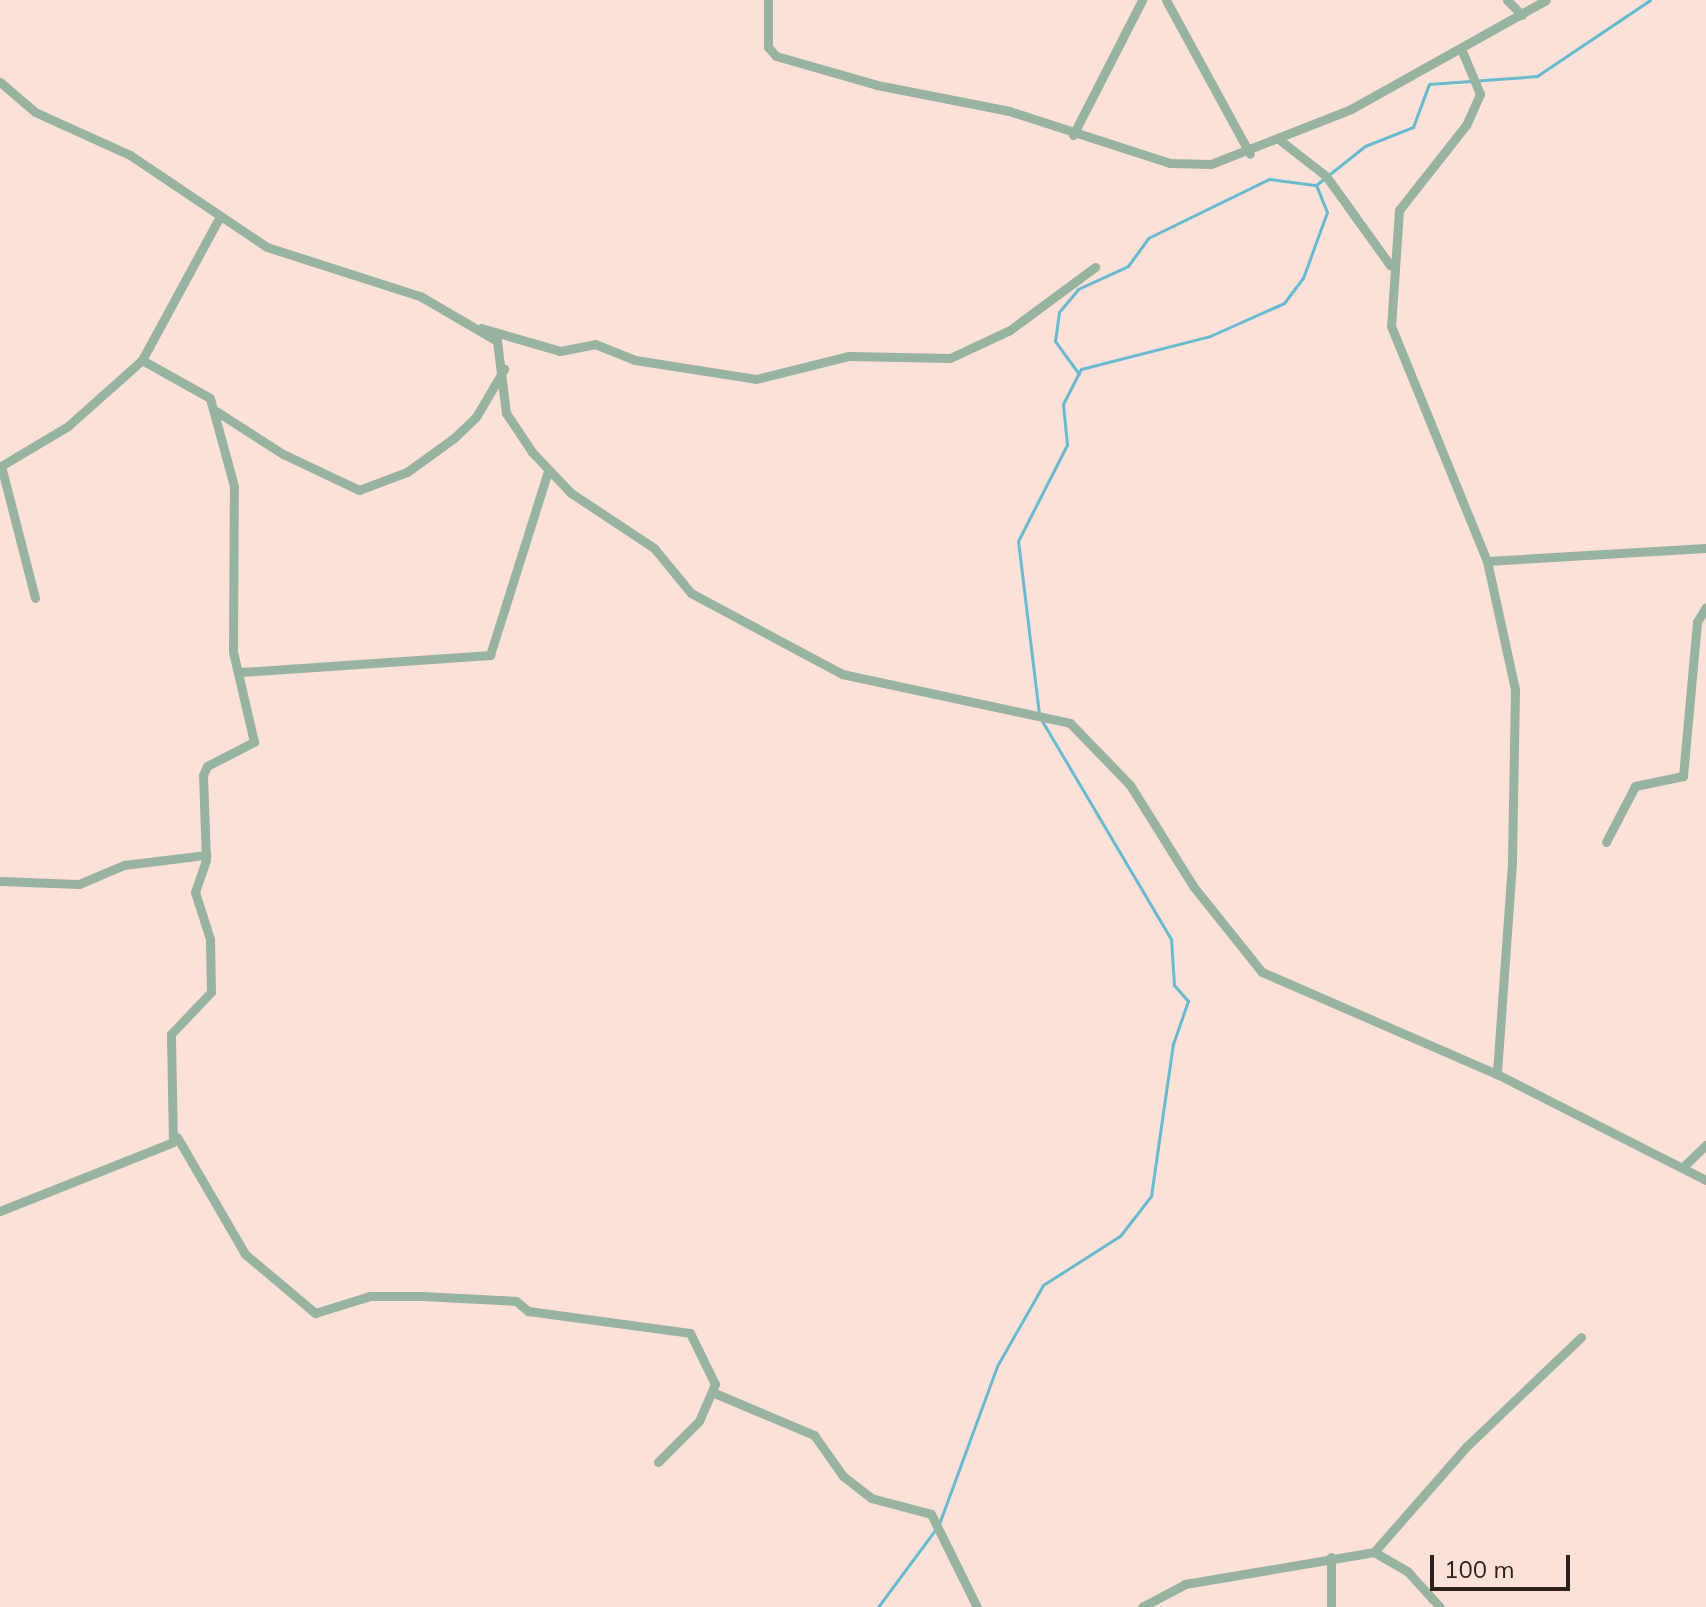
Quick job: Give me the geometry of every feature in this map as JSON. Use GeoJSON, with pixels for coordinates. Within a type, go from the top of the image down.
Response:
{"type":"FeatureCollection","features":[{"type":"Feature","properties":{"kind":"street"},"geometry":{"type":"LineString","coordinates":[[768,0],[771,53],[862,82],[1009,111],[1073,135],[1170,163],[1211,164],[1250,154],[1281,141],[1462,51],[1546,0]]}},
{"type":"Feature","properties":{"kind":"street"},"geometry":{"type":"LineString","coordinates":[[1073,135],[1142,0]]}},
{"type":"Feature","properties":{"kind":"street"},"geometry":{"type":"LineString","coordinates":[[1507,0],[1522,15]]}},
{"type":"Feature","properties":{"kind":"street"},"geometry":{"type":"LineString","coordinates":[[1170,2],[1250,154]]}},
{"type":"Feature","properties":{"kind":"street"},"geometry":{"type":"LineString","coordinates":[[1462,51],[1478,79],[1475,108],[1399,210],[1390,265],[1393,342],[1487,561],[1515,689],[1512,863],[1497,1074]]}},
{"type":"Feature","properties":{"kind":"street"},"geometry":{"type":"LineString","coordinates":[[0,82],[35,112],[143,163],[219,218],[267,247],[420,296],[478,327],[497,341],[505,366],[508,420],[548,471],[642,537],[691,593],[753,621],[817,665],[1070,723],[1130,785],[1193,886],[1262,972],[1497,1074],[1706,1180]]}},
{"type":"Feature","properties":{"kind":"street"},"geometry":{"type":"LineString","coordinates":[[1281,141],[1326,176],[1390,265]]}},
{"type":"Feature","properties":{"kind":"street"},"geometry":{"type":"LineString","coordinates":[[35,598],[1,466],[68,426],[142,360],[219,218]]}},
{"type":"Feature","properties":{"kind":"street"},"geometry":{"type":"LineString","coordinates":[[478,327],[560,351],[595,344],[635,360],[756,379],[849,356],[950,358],[1010,330],[1095,267]]}},
{"type":"Feature","properties":{"kind":"street"},"geometry":{"type":"LineString","coordinates":[[142,360],[203,392],[216,411],[234,486],[233,652],[241,672],[254,742],[204,770],[206,855],[195,892],[213,979],[203,1005],[171,1034],[177,1137],[245,1254],[315,1313],[370,1296],[422,1296],[516,1301],[528,1311],[686,1331],[715,1382],[699,1421],[658,1462]]}},
{"type":"Feature","properties":{"kind":"street"},"geometry":{"type":"LineString","coordinates":[[216,411],[283,454],[359,490],[407,472],[454,438],[476,417],[505,366]]}},
{"type":"Feature","properties":{"kind":"street"},"geometry":{"type":"LineString","coordinates":[[241,672],[490,655],[548,471]]}},
{"type":"Feature","properties":{"kind":"street"},"geometry":{"type":"LineString","coordinates":[[1487,561],[1706,548]]}},
{"type":"Feature","properties":{"kind":"street"},"geometry":{"type":"LineString","coordinates":[[1606,842],[1635,786],[1683,776],[1697,622],[1706,607]]}},
{"type":"Feature","properties":{"kind":"street"},"geometry":{"type":"LineString","coordinates":[[0,881],[79,884],[124,865],[206,855]]}},
{"type":"Feature","properties":{"kind":"street"},"geometry":{"type":"LineString","coordinates":[[0,1211],[155,1152],[177,1137]]}},
{"type":"Feature","properties":{"kind":"street"},"geometry":{"type":"LineString","coordinates":[[1683,1167],[1706,1145]]}},
{"type":"Feature","properties":{"kind":"street"},"geometry":{"type":"LineString","coordinates":[[1374,1552],[1474,1439],[1581,1337]]}},
{"type":"Feature","properties":{"kind":"street"},"geometry":{"type":"LineString","coordinates":[[712,1392],[814,1435],[847,1480],[871,1498],[931,1514],[977,1607]]}},
{"type":"Feature","properties":{"kind":"street"},"geometry":{"type":"LineString","coordinates":[[1142,1607],[1185,1584],[1374,1552],[1408,1572],[1440,1607]]}},
{"type":"Feature","properties":{"kind":"street"},"geometry":{"type":"LineString","coordinates":[[1331,1557],[1331,1607]]}},
{"type":"Feature","properties":{"kind":"waterway"},"geometry":{"type":"LineString","coordinates":[[1039,714],[1018,541],[1067,445],[1063,404],[1081,369],[1210,336],[1284,303],[1303,278],[1327,212],[1316,185],[1365,146],[1413,127],[1429,84],[1537,76],[1650,0]]}},
{"type":"Feature","properties":{"kind":"waterway"},"geometry":{"type":"LineString","coordinates":[[1079,374],[1055,341],[1059,312],[1078,289],[1128,266],[1148,238],[1269,179],[1315,185]]}},
{"type":"Feature","properties":{"kind":"waterway"},"geometry":{"type":"LineString","coordinates":[[939,1524],[997,1366],[1043,1285],[1120,1236],[1151,1196],[1173,1044],[1188,1001],[1174,985],[1171,939],[1042,721]]}},
{"type":"Feature","properties":{"kind":"waterway"},"geometry":{"type":"LineString","coordinates":[[878,1607],[935,1530]]}}]}
